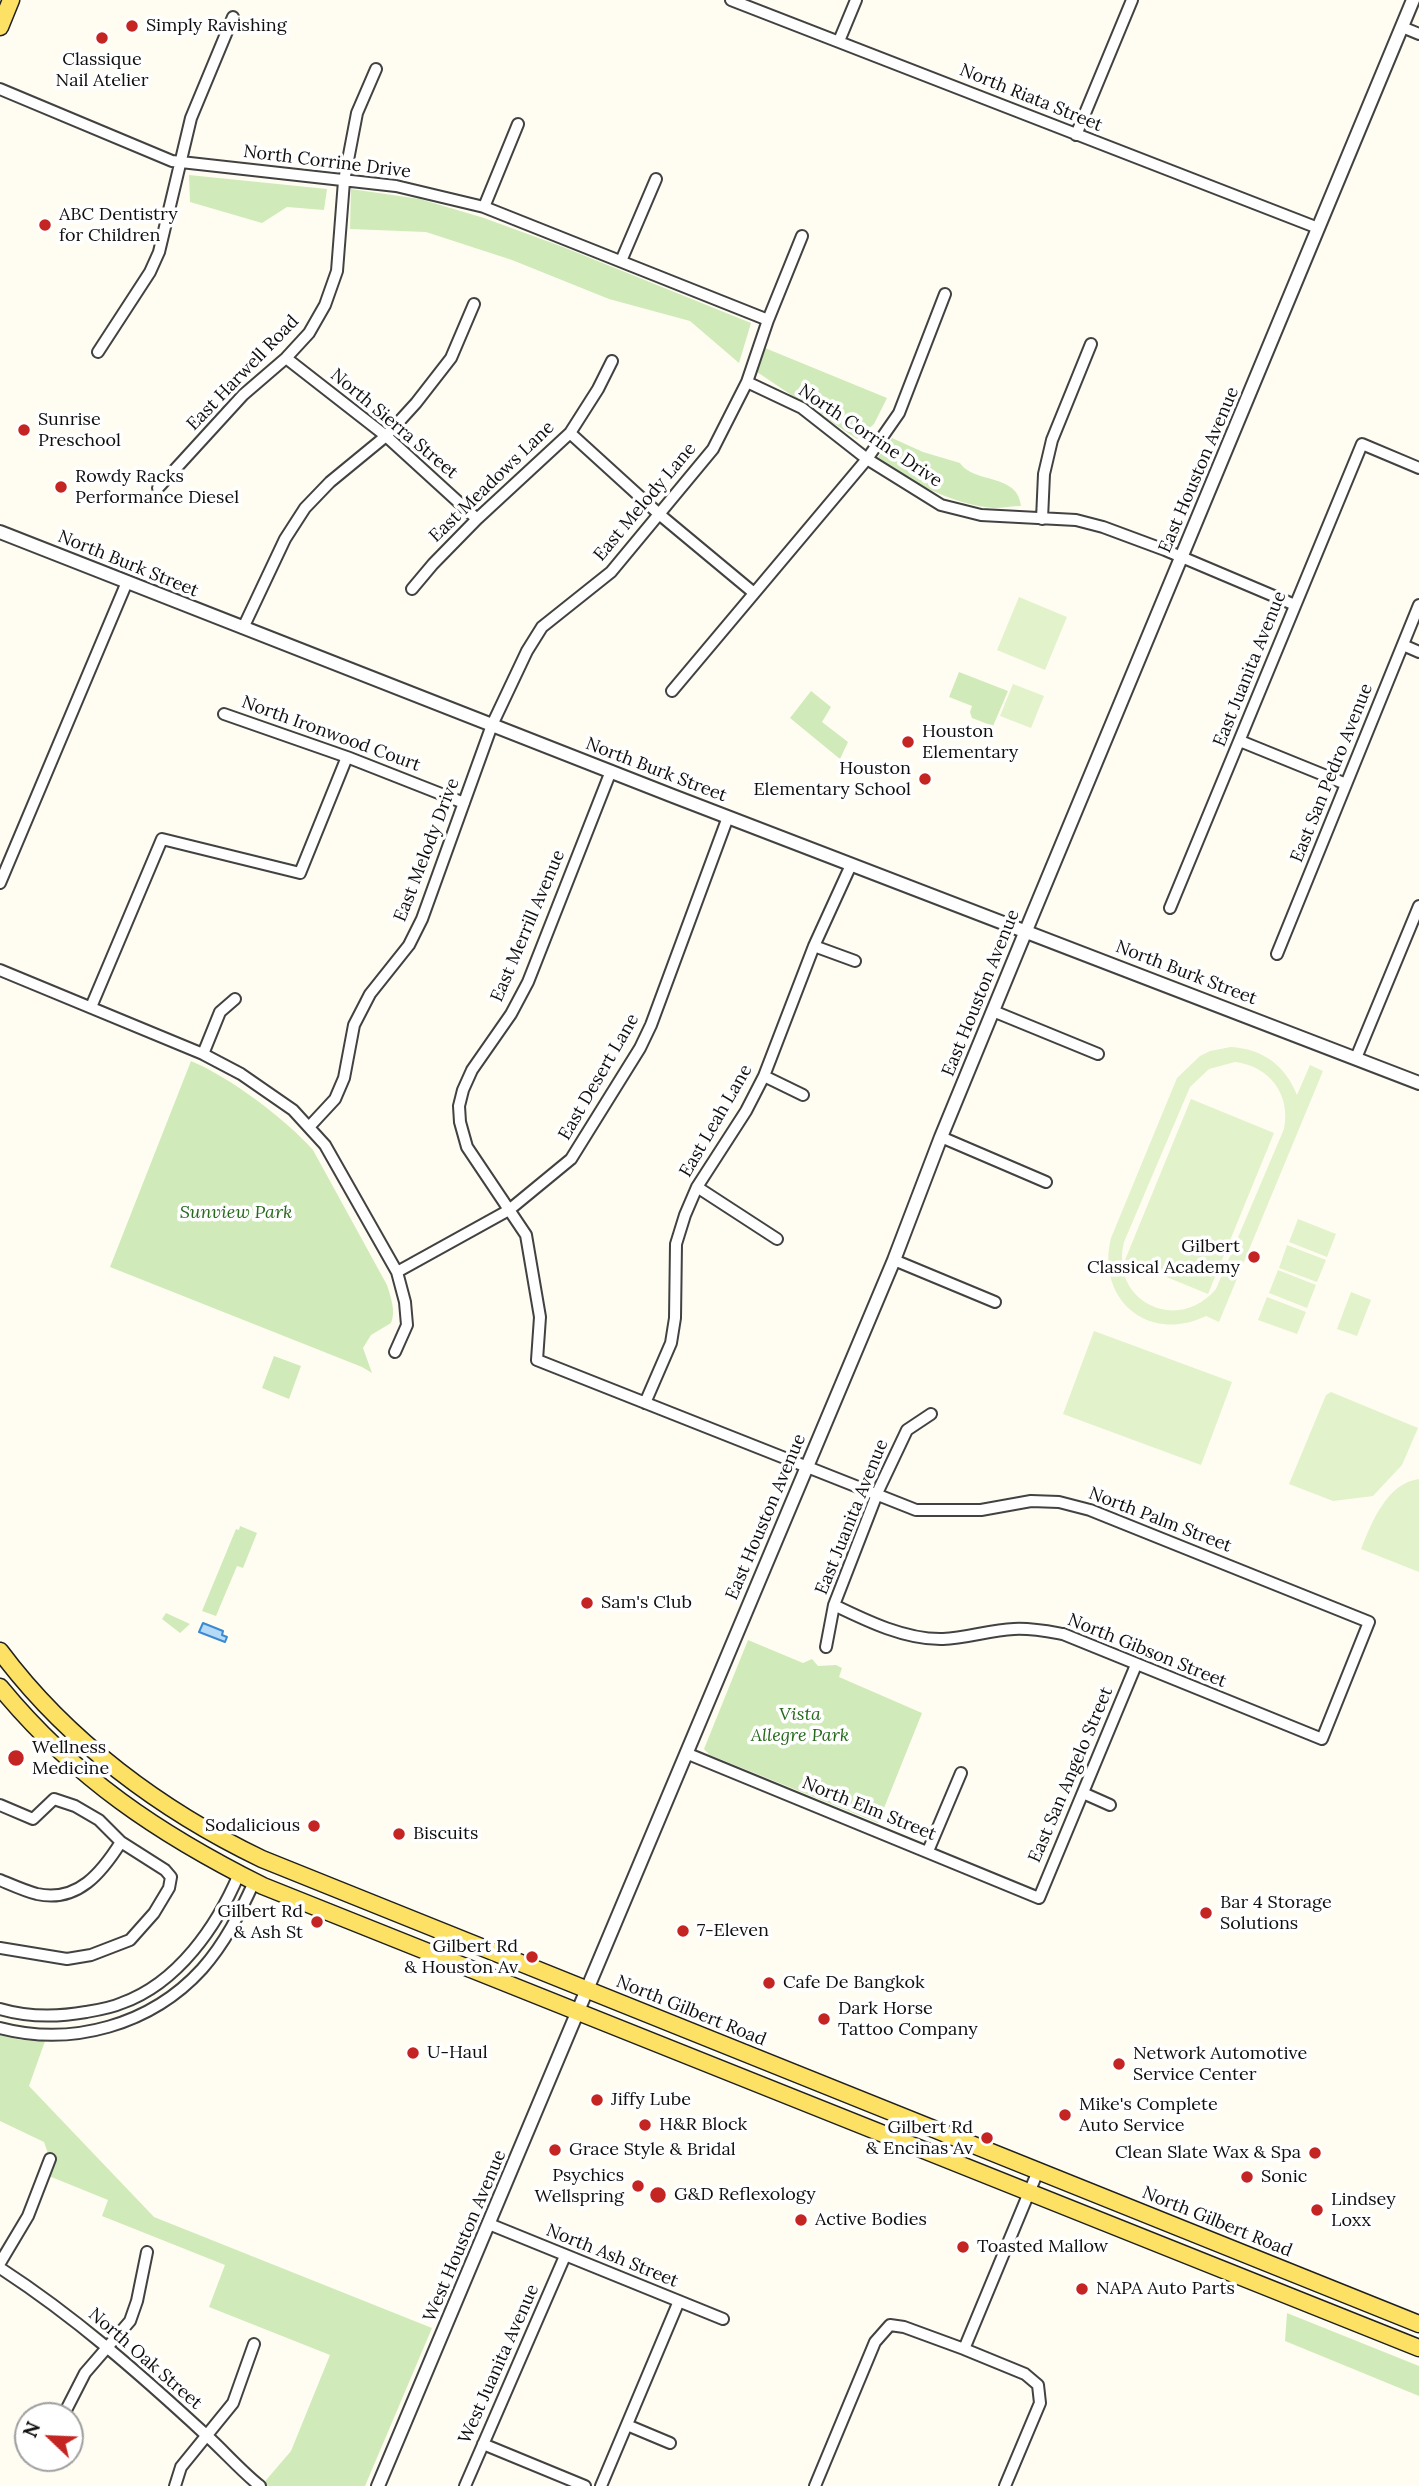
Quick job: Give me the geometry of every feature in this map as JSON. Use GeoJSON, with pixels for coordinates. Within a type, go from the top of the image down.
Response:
{"type":"FeatureCollection","features":[{"type":"Feature","properties":{"kind":"main road"},"geometry":{"type":"LineString","coordinates":[[0,27],[11,0]]}},
{"type":"Feature","properties":{"kind":"main road","name":"North Gilbert Road"},"geometry":{"type":"LineString","coordinates":[[0,1651],[39,1698],[98,1753],[134,1782],[202,1828],[272,1864],[911,2145],[1419,2348]]}},
{"type":"Feature","properties":{"kind":"main road","name":"North Gilbert Road"},"geometry":{"type":"LineString","coordinates":[[0,1687],[43,1736],[116,1799],[161,1830],[247,1878],[919,2124],[1419,2324]]}},
{"type":"Feature","properties":{"kind":"main road"},"geometry":{"type":"LineString","coordinates":[[911,2145],[919,2124]]}},
{"type":"Feature","properties":{"kind":"main road"},"geometry":{"type":"LineString","coordinates":[[1250,2280],[1260,2273],[1299,2289],[1306,2289],[1315,2283]]}},
{"type":"Feature","properties":{"kind":"street","name":"North Riata Street"},"geometry":{"type":"LineString","coordinates":[[731,0],[1318,229]]}},
{"type":"Feature","properties":{"kind":"street"},"geometry":{"type":"LineString","coordinates":[[839,41],[856,0]]}},
{"type":"Feature","properties":{"kind":"street"},"geometry":{"type":"LineString","coordinates":[[1076,135],[1132,0]]}},
{"type":"Feature","properties":{"kind":"street","name":"East Houston Avenue"},"geometry":{"type":"LineString","coordinates":[[584,2001],[894,1259],[1026,930],[1413,0]]}},
{"type":"Feature","properties":{"kind":"street"},"geometry":{"type":"LineString","coordinates":[[98,352],[150,272],[159,252],[191,118],[233,17]]}},
{"type":"Feature","properties":{"kind":"street"},"geometry":{"type":"LineString","coordinates":[[1402,27],[1419,34]]}},
{"type":"Feature","properties":{"kind":"street","name":"East Harwell Road"},"geometry":{"type":"LineString","coordinates":[[158,488],[243,395],[286,358],[309,333],[325,305],[337,271],[344,181],[357,113],[376,69]]}},
{"type":"Feature","properties":{"kind":"street","name":"North Corrine Drive"},"geometry":{"type":"LineString","coordinates":[[0,89],[180,163],[397,186],[484,207],[768,320]]}},
{"type":"Feature","properties":{"kind":"street"},"geometry":{"type":"LineString","coordinates":[[484,207],[518,124]]}},
{"type":"Feature","properties":{"kind":"street"},"geometry":{"type":"LineString","coordinates":[[621,261],[656,179]]}},
{"type":"Feature","properties":{"kind":"street","name":"East Melody Lane"},"geometry":{"type":"LineString","coordinates":[[492,725],[527,651],[542,627],[611,572],[713,449],[747,382],[768,320],[802,236]]}},
{"type":"Feature","properties":{"kind":"street"},"geometry":{"type":"LineString","coordinates":[[672,691],[867,459],[899,413],[945,294]]}},
{"type":"Feature","properties":{"kind":"street"},"geometry":{"type":"LineString","coordinates":[[243,628],[285,539],[305,508],[330,482],[386,436],[416,403],[451,358],[474,304]]}},
{"type":"Feature","properties":{"kind":"street"},"geometry":{"type":"LineString","coordinates":[[1042,520],[1044,474],[1052,440],[1091,344]]}},
{"type":"Feature","properties":{"kind":"street","name":"North Sierra Street"},"geometry":{"type":"LineString","coordinates":[[286,358],[386,436],[477,519]]}},
{"type":"Feature","properties":{"kind":"street","name":"East Meadows Lane"},"geometry":{"type":"LineString","coordinates":[[412,589],[477,519],[570,433],[612,361]]}},
{"type":"Feature","properties":{"kind":"street","name":"North Corrine Drive"},"geometry":{"type":"LineString","coordinates":[[747,382],[802,408],[867,459],[941,505],[981,515],[1076,520],[1103,527],[1295,605]]}},
{"type":"Feature","properties":{"kind":"street"},"geometry":{"type":"LineString","coordinates":[[570,433],[659,514],[754,593]]}},
{"type":"Feature","properties":{"kind":"street","name":"East Juanita Avenue"},"geometry":{"type":"LineString","coordinates":[[1170,908],[1362,444],[1419,468]]}},
{"type":"Feature","properties":{"kind":"street","name":"North Burk Street"},"geometry":{"type":"LineString","coordinates":[[0,532],[728,817],[1419,1083]]}},
{"type":"Feature","properties":{"kind":"street"},"geometry":{"type":"LineString","coordinates":[[0,883],[127,582]]}},
{"type":"Feature","properties":{"kind":"street","name":"East San Pedro Avenue"},"geometry":{"type":"LineString","coordinates":[[1277,954],[1419,606]]}},
{"type":"Feature","properties":{"kind":"street"},"geometry":{"type":"LineString","coordinates":[[1402,645],[1419,652]]}},
{"type":"Feature","properties":{"kind":"street","name":"North Ironwood Court"},"geometry":{"type":"LineString","coordinates":[[224,714],[347,757],[464,803]]}},
{"type":"Feature","properties":{"kind":"street","name":"East Melody Drive"},"geometry":{"type":"LineString","coordinates":[[309,1126],[335,1100],[344,1078],[354,1025],[370,994],[410,945],[422,919],[492,725]]}},
{"type":"Feature","properties":{"kind":"street"},"geometry":{"type":"LineString","coordinates":[[1240,741],[1346,784]]}},
{"type":"Feature","properties":{"kind":"street"},"geometry":{"type":"LineString","coordinates":[[92,1007],[162,839],[300,873],[347,757]]}},
{"type":"Feature","properties":{"kind":"street","name":"East Merrill Avenue"},"geometry":{"type":"LineString","coordinates":[[537,1360],[540,1317],[526,1235],[467,1147],[460,1122],[460,1106],[463,1090],[472,1070],[511,1014],[528,982],[611,771]]}},
{"type":"Feature","properties":{"kind":"street","name":"East Desert Lane"},"geometry":{"type":"LineString","coordinates":[[397,1272],[509,1210],[571,1159],[652,1025],[728,817]]}},
{"type":"Feature","properties":{"kind":"street","name":"East Leah Lane"},"geometry":{"type":"LineString","coordinates":[[645,1403],[671,1343],[675,1318],[676,1244],[697,1187],[746,1111],[764,1076],[814,946],[851,864]]}},
{"type":"Feature","properties":{"kind":"street"},"geometry":{"type":"LineString","coordinates":[[1356,1058],[1419,906]]}},
{"type":"Feature","properties":{"kind":"street"},"geometry":{"type":"LineString","coordinates":[[814,946],[855,961]]}},
{"type":"Feature","properties":{"kind":"street"},"geometry":{"type":"LineString","coordinates":[[0,970],[203,1054],[241,1074],[293,1110],[326,1145],[397,1272],[405,1302],[407,1325],[395,1352]]}},
{"type":"Feature","properties":{"kind":"street"},"geometry":{"type":"LineString","coordinates":[[203,1054],[220,1012],[235,999]]}},
{"type":"Feature","properties":{"kind":"street"},"geometry":{"type":"LineString","coordinates":[[993,1011],[1098,1054]]}},
{"type":"Feature","properties":{"kind":"street"},"geometry":{"type":"LineString","coordinates":[[764,1076],[803,1095]]}},
{"type":"Feature","properties":{"kind":"street"},"geometry":{"type":"LineString","coordinates":[[941,1137],[1046,1182]]}},
{"type":"Feature","properties":{"kind":"street"},"geometry":{"type":"LineString","coordinates":[[697,1187],[777,1238]]}},
{"type":"Feature","properties":{"kind":"street"},"geometry":{"type":"LineString","coordinates":[[894,1259],[995,1302]]}},
{"type":"Feature","properties":{"kind":"street","name":"North Palm Street"},"geometry":{"type":"LineString","coordinates":[[537,1360],[916,1510],[981,1510],[1031,1501],[1059,1502],[1090,1510],[1369,1622],[1322,1739]]}},
{"type":"Feature","properties":{"kind":"street","name":"East Juanita Avenue"},"geometry":{"type":"LineString","coordinates":[[826,1647],[834,1605],[877,1495],[907,1430],[931,1414]]}},
{"type":"Feature","properties":{"kind":"street","name":"North Gibson Street"},"geometry":{"type":"LineString","coordinates":[[834,1605],[870,1622],[942,1639],[1014,1629],[1037,1629],[1063,1634],[1322,1739]]}},
{"type":"Feature","properties":{"kind":"street","name":"East San Angelo Street"},"geometry":{"type":"LineString","coordinates":[[1039,1898],[1136,1665]]}},
{"type":"Feature","properties":{"kind":"street","name":"North Elm Street"},"geometry":{"type":"LineString","coordinates":[[686,1753],[1039,1898]]}},
{"type":"Feature","properties":{"kind":"street"},"geometry":{"type":"LineString","coordinates":[[928,1851],[961,1773]]}},
{"type":"Feature","properties":{"kind":"street"},"geometry":{"type":"LineString","coordinates":[[1083,1793],[1110,1805]]}},
{"type":"Feature","properties":{"kind":"street"},"geometry":{"type":"LineString","coordinates":[[0,1805],[33,1819],[54,1799],[75,1806],[99,1820],[121,1842],[165,1870],[171,1877],[169,1888],[153,1913],[130,1940],[91,1955],[67,1959],[0,1948]]}},
{"type":"Feature","properties":{"kind":"street"},"geometry":{"type":"LineString","coordinates":[[0,1880],[37,1894],[56,1896],[69,1893],[85,1886],[105,1867],[121,1842]]}},
{"type":"Feature","properties":{"kind":"street"},"geometry":{"type":"LineString","coordinates":[[0,2009],[25,2014],[60,2015],[113,2006],[137,1997],[188,1957],[247,1878]]}},
{"type":"Feature","properties":{"kind":"street"},"geometry":{"type":"LineString","coordinates":[[0,2028],[33,2035],[86,2032],[130,2020],[160,2004],[196,1975],[215,1953],[232,1927],[247,1878]]}},
{"type":"Feature","properties":{"kind":"street","name":"West Houston Avenue"},"geometry":{"type":"LineString","coordinates":[[378,2486],[584,2001]]}},
{"type":"Feature","properties":{"kind":"street"},"geometry":{"type":"LineString","coordinates":[[0,2265],[28,2216],[50,2159]]}},
{"type":"Feature","properties":{"kind":"street"},"geometry":{"type":"LineString","coordinates":[[964,2349],[1038,2171]]}},
{"type":"Feature","properties":{"kind":"street","name":"North Ash Street"},"geometry":{"type":"LineString","coordinates":[[489,2224],[723,2319]]}},
{"type":"Feature","properties":{"kind":"street"},"geometry":{"type":"LineString","coordinates":[[70,2402],[85,2373],[130,2321],[147,2252]]}},
{"type":"Feature","properties":{"kind":"street","name":"West Juanita Avenue"},"geometry":{"type":"LineString","coordinates":[[465,2486],[565,2256]]}},
{"type":"Feature","properties":{"kind":"street","name":"North Oak Street"},"geometry":{"type":"LineString","coordinates":[[0,2265],[108,2347],[260,2486]]}},
{"type":"Feature","properties":{"kind":"street"},"geometry":{"type":"LineString","coordinates":[[601,2486],[679,2301]]}},
{"type":"Feature","properties":{"kind":"street"},"geometry":{"type":"LineString","coordinates":[[814,2486],[875,2342],[890,2325],[904,2327],[964,2349],[1025,2374],[1038,2385],[1040,2403],[1005,2486]]}},
{"type":"Feature","properties":{"kind":"street"},"geometry":{"type":"LineString","coordinates":[[175,2486],[181,2467],[233,2403],[254,2344]]}},
{"type":"Feature","properties":{"kind":"street"},"geometry":{"type":"LineString","coordinates":[[627,2425],[670,2443]]}},
{"type":"Feature","properties":{"kind":"street"},"geometry":{"type":"LineString","coordinates":[[483,2444],[585,2486]]}},
{"type":"Feature","properties":{"kind":"green space"},"geometry":{"type":"Polygon","coordinates":[[[189,175],[327,189],[324,210],[287,207],[262,223],[190,202],[189,175]]]}},
{"type":"Feature","properties":{"kind":"green space"},"geometry":{"type":"Polygon","coordinates":[[[351,189],[420,199],[484,218],[751,323],[739,363],[690,321],[609,299],[512,260],[426,232],[350,229],[351,189]]]}},
{"type":"Feature","properties":{"kind":"green space"},"geometry":{"type":"Polygon","coordinates":[[[765,348],[887,398],[874,424],[857,439],[757,372],[765,348]]]}},
{"type":"Feature","properties":{"kind":"green space"},"geometry":{"type":"Polygon","coordinates":[[[892,438],[923,452],[960,463],[975,474],[1004,483],[1018,496],[1021,506],[979,506],[917,484],[876,460],[892,438]]]}},
{"type":"Feature","properties":{"kind":"green space"},"geometry":{"type":"Polygon","coordinates":[[[1019,597],[1067,617],[1045,670],[997,650],[1019,597]]]}},
{"type":"Feature","properties":{"kind":"green space"},"geometry":{"type":"Polygon","coordinates":[[[959,672],[1008,691],[993,726],[972,718],[972,706],[949,697],[959,672]]]}},
{"type":"Feature","properties":{"kind":"green space"},"geometry":{"type":"Polygon","coordinates":[[[1013,684],[1044,696],[1031,728],[1000,716],[1013,684]]]}},
{"type":"Feature","properties":{"kind":"green space"},"geometry":{"type":"Polygon","coordinates":[[[811,691],[831,707],[822,722],[848,742],[840,759],[790,718],[811,691]]]}},
{"type":"Feature","properties":{"kind":"green space"},"geometry":{"type":"Polygon","coordinates":[[[1231,1047],[1263,1055],[1272,1060],[1286,1075],[1297,1095],[1310,1065],[1323,1071],[1219,1322],[1206,1316],[1185,1323],[1165,1324],[1146,1320],[1131,1310],[1119,1297],[1111,1280],[1108,1260],[1111,1238],[1177,1078],[1200,1056],[1231,1047]],[[1235,1062],[1209,1069],[1190,1087],[1124,1242],[1122,1263],[1127,1281],[1136,1295],[1150,1305],[1166,1310],[1183,1309],[1200,1303],[1216,1289],[1284,1129],[1281,1094],[1268,1076],[1235,1062]]]}},
{"type":"Feature","properties":{"kind":"green space","name":"Sunview Park"},"geometry":{"type":"Polygon","coordinates":[[[191,1061],[222,1077],[256,1100],[288,1125],[313,1150],[387,1285],[391,1300],[391,1323],[371,1335],[363,1348],[372,1373],[110,1267],[191,1061]]]}},
{"type":"Feature","properties":{"kind":"green space"},"geometry":{"type":"Polygon","coordinates":[[[1191,1099],[1274,1133],[1208,1294],[1125,1260],[1191,1099]]]}},
{"type":"Feature","properties":{"kind":"green space"},"geometry":{"type":"Polygon","coordinates":[[[1298,1219],[1336,1234],[1327,1257],[1289,1242],[1298,1219]]]}},
{"type":"Feature","properties":{"kind":"green space"},"geometry":{"type":"Polygon","coordinates":[[[1287,1245],[1326,1260],[1317,1282],[1279,1268],[1287,1245]]]}},
{"type":"Feature","properties":{"kind":"green space"},"geometry":{"type":"Polygon","coordinates":[[[1278,1270],[1316,1285],[1307,1308],[1269,1293],[1278,1270]]]}},
{"type":"Feature","properties":{"kind":"green space"},"geometry":{"type":"Polygon","coordinates":[[[1351,1292],[1371,1300],[1357,1336],[1337,1329],[1351,1292]]]}},
{"type":"Feature","properties":{"kind":"green space"},"geometry":{"type":"Polygon","coordinates":[[[1267,1297],[1306,1312],[1297,1334],[1258,1320],[1267,1297]]]}},
{"type":"Feature","properties":{"kind":"green space"},"geometry":{"type":"Polygon","coordinates":[[[1094,1331],[1232,1382],[1201,1465],[1063,1414],[1094,1331]]]}},
{"type":"Feature","properties":{"kind":"green space"},"geometry":{"type":"Polygon","coordinates":[[[274,1356],[301,1366],[289,1399],[262,1388],[274,1356]]]}},
{"type":"Feature","properties":{"kind":"green space"},"geometry":{"type":"Polygon","coordinates":[[[1331,1392],[1418,1428],[1402,1465],[1373,1496],[1333,1501],[1289,1484],[1326,1395],[1331,1392]]]}},
{"type":"Feature","properties":{"kind":"green space"},"geometry":{"type":"Polygon","coordinates":[[[1419,1479],[1419,1572],[1361,1549],[1376,1516],[1389,1496],[1408,1482],[1419,1479]]]}},
{"type":"Feature","properties":{"kind":"green space"},"geometry":{"type":"Polygon","coordinates":[[[240,1526],[257,1533],[243,1568],[237,1566],[216,1616],[202,1611],[236,1529],[239,1530],[240,1526]]]}},
{"type":"Feature","properties":{"kind":"green space"},"geometry":{"type":"Polygon","coordinates":[[[166,1613],[190,1624],[180,1633],[162,1619],[166,1613]]]}},
{"type":"Feature","properties":{"kind":"green space","name":"Vista Allegre Park"},"geometry":{"type":"Polygon","coordinates":[[[748,1640],[803,1663],[812,1659],[818,1666],[836,1665],[842,1668],[839,1677],[922,1713],[878,1823],[710,1755],[704,1749],[748,1640]]]}},
{"type":"Feature","properties":{"kind":"green space"},"geometry":{"type":"Polygon","coordinates":[[[0,2035],[21,2040],[45,2041],[29,2086],[154,2217],[432,2328],[365,2486],[261,2486],[291,2451],[330,2355],[209,2307],[225,2265],[102,2216],[108,2200],[44,2174],[50,2159],[44,2142],[0,2121],[0,2035]]]}},
{"type":"Feature","properties":{"kind":"green space"},"geometry":{"type":"Polygon","coordinates":[[[1287,2313],[1419,2366],[1419,2396],[1285,2341],[1287,2313]]]}},
{"type":"Feature","properties":{"kind":"water"},"geometry":{"type":"Polygon","coordinates":[[[203,1623],[223,1631],[222,1635],[227,1637],[225,1642],[199,1632],[203,1623]]]}},
{"type":"Feature","properties":{"kind":"place","name":"Simply Ravishing"},"geometry":{"type":"Point","coordinates":[132,26]}},
{"type":"Feature","properties":{"kind":"place","name":"Classique Nail Atelier"},"geometry":{"type":"Point","coordinates":[102,38]}},
{"type":"Feature","properties":{"kind":"place","name":"ABC Dentistry for Children"},"geometry":{"type":"Point","coordinates":[45,225]}},
{"type":"Feature","properties":{"kind":"place","name":"Sunrise Preschool"},"geometry":{"type":"Point","coordinates":[24,430]}},
{"type":"Feature","properties":{"kind":"place","name":"Rowdy Racks Performance Diesel"},"geometry":{"type":"Point","coordinates":[61,487]}},
{"type":"Feature","properties":{"kind":"place","name":"Houston Elementary"},"geometry":{"type":"Point","coordinates":[908,742]}},
{"type":"Feature","properties":{"kind":"place","name":"Houston Elementary School"},"geometry":{"type":"Point","coordinates":[925,779]}},
{"type":"Feature","properties":{"kind":"place","name":"Gilbert Classical Academy"},"geometry":{"type":"Point","coordinates":[1254,1257]}},
{"type":"Feature","properties":{"kind":"place","name":"Sam's Club"},"geometry":{"type":"Point","coordinates":[587,1603]}},
{"type":"Feature","properties":{"kind":"place","name":"Wellness Medicine"},"geometry":{"type":"Point","coordinates":[16,1758]}},
{"type":"Feature","properties":{"kind":"place","name":"Sodalicious"},"geometry":{"type":"Point","coordinates":[314,1826]}},
{"type":"Feature","properties":{"kind":"place","name":"Biscuits"},"geometry":{"type":"Point","coordinates":[399,1834]}},
{"type":"Feature","properties":{"kind":"place","name":"Bar 4 Storage Solutions"},"geometry":{"type":"Point","coordinates":[1206,1913]}},
{"type":"Feature","properties":{"kind":"place","name":"Gilbert Rd & Ash St"},"geometry":{"type":"Point","coordinates":[317,1922]}},
{"type":"Feature","properties":{"kind":"place","name":"7-Eleven"},"geometry":{"type":"Point","coordinates":[683,1931]}},
{"type":"Feature","properties":{"kind":"place","name":"Gilbert Rd & Houston Av"},"geometry":{"type":"Point","coordinates":[532,1957]}},
{"type":"Feature","properties":{"kind":"place","name":"Cafe De Bangkok"},"geometry":{"type":"Point","coordinates":[769,1983]}},
{"type":"Feature","properties":{"kind":"place","name":"Dark Horse Tattoo Company"},"geometry":{"type":"Point","coordinates":[824,2019]}},
{"type":"Feature","properties":{"kind":"place","name":"U-Haul"},"geometry":{"type":"Point","coordinates":[413,2053]}},
{"type":"Feature","properties":{"kind":"place","name":"Network Automotive Service Center"},"geometry":{"type":"Point","coordinates":[1119,2064]}},
{"type":"Feature","properties":{"kind":"place","name":"Jiffy Lube"},"geometry":{"type":"Point","coordinates":[597,2100]}},
{"type":"Feature","properties":{"kind":"place","name":"Mike's Complete Auto Service"},"geometry":{"type":"Point","coordinates":[1065,2115]}},
{"type":"Feature","properties":{"kind":"place","name":"H&R Block"},"geometry":{"type":"Point","coordinates":[645,2125]}},
{"type":"Feature","properties":{"kind":"place","name":"Gilbert Rd & Encinas Av"},"geometry":{"type":"Point","coordinates":[987,2138]}},
{"type":"Feature","properties":{"kind":"place","name":"Grace Style & Bridal"},"geometry":{"type":"Point","coordinates":[555,2150]}},
{"type":"Feature","properties":{"kind":"place","name":"Clean Slate Wax & Spa"},"geometry":{"type":"Point","coordinates":[1315,2153]}},
{"type":"Feature","properties":{"kind":"place","name":"Sonic"},"geometry":{"type":"Point","coordinates":[1247,2177]}},
{"type":"Feature","properties":{"kind":"place","name":"Psychics Wellspring"},"geometry":{"type":"Point","coordinates":[638,2186]}},
{"type":"Feature","properties":{"kind":"place","name":"G&D Reflexology"},"geometry":{"type":"Point","coordinates":[658,2195]}},
{"type":"Feature","properties":{"kind":"place","name":"Lindsey Loxx"},"geometry":{"type":"Point","coordinates":[1317,2210]}},
{"type":"Feature","properties":{"kind":"place","name":"Active Bodies"},"geometry":{"type":"Point","coordinates":[801,2220]}},
{"type":"Feature","properties":{"kind":"place","name":"Toasted Mallow"},"geometry":{"type":"Point","coordinates":[963,2247]}},
{"type":"Feature","properties":{"kind":"place","name":"NAPA Auto Parts"},"geometry":{"type":"Point","coordinates":[1082,2289]}}]}
